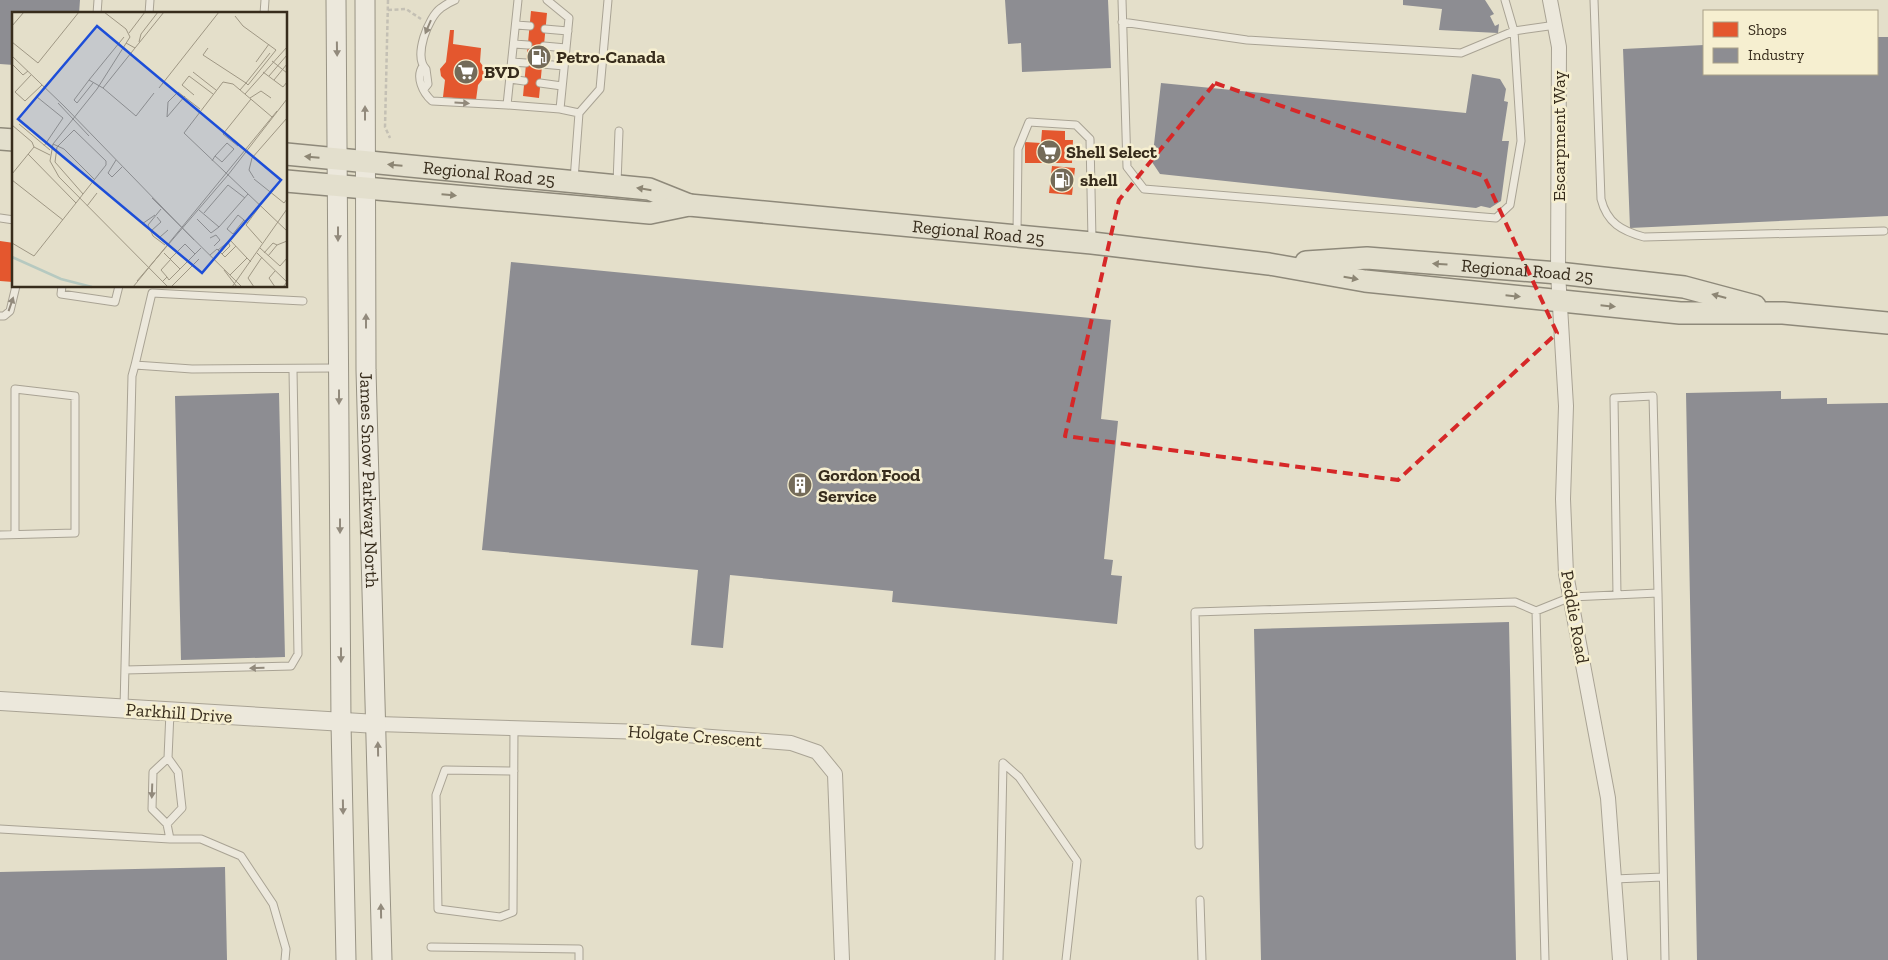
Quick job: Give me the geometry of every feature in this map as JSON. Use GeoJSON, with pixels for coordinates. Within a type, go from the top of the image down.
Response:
{"type":"FeatureCollection","features":[{"type":"Feature","properties":{"kind":"main road","name":"James Snow Parkway North"},"geometry":{"type":"LineString","coordinates":[[336,0],[339,367],[349,724],[346,960]]}},
{"type":"Feature","properties":{"kind":"main road","name":"James Snow Parkway North"},"geometry":{"type":"LineString","coordinates":[[365,0],[366,370],[382,960]]}},
{"type":"Feature","properties":{"kind":"main road","name":"Regional Road 25"},"geometry":{"type":"LineString","coordinates":[[288,154],[574,180],[649,189],[689,205],[1092,243],[1269,264],[1365,280],[1560,301],[1680,313],[1783,313],[1888,323]]}},
{"type":"Feature","properties":{"kind":"main road","name":"Regional Road 25"},"geometry":{"type":"LineString","coordinates":[[288,181],[650,213],[689,205]]}},
{"type":"Feature","properties":{"kind":"main road","name":"Regional Road 25"},"geometry":{"type":"LineString","coordinates":[[1269,264],[1367,258],[1558,273],[1684,287],[1783,313]]}},
{"type":"Feature","properties":{"kind":"street","name":"Escarpment Way"},"geometry":{"type":"LineString","coordinates":[[1550,0],[1559,47],[1558,273]]}},
{"type":"Feature","properties":{"kind":"street","name":"Peddie Road"},"geometry":{"type":"LineString","coordinates":[[1558,273],[1566,406],[1563,500],[1566,574],[1608,798],[1620,960]]}},
{"type":"Feature","properties":{"kind":"street","name":"Parkhill Drive"},"geometry":{"type":"LineString","coordinates":[[0,701],[349,724]]}},
{"type":"Feature","properties":{"kind":"street","name":"Holgate Crescent"},"geometry":{"type":"LineString","coordinates":[[349,724],[648,732],[791,742],[817,752],[835,774],[842,960]]}},
{"type":"Feature","properties":{"kind":"lane"},"geometry":{"type":"LineString","coordinates":[[455,0],[439,8],[429,23],[421,54],[428,84],[424,89],[432,101],[560,108],[579,113]]}},
{"type":"Feature","properties":{"kind":"lane"},"geometry":{"type":"LineString","coordinates":[[507,105],[518,0]]}},
{"type":"Feature","properties":{"kind":"lane"},"geometry":{"type":"LineString","coordinates":[[547,0],[569,18],[560,108]]}},
{"type":"Feature","properties":{"kind":"lane"},"geometry":{"type":"LineString","coordinates":[[574,180],[579,113],[600,89],[608,0]]}},
{"type":"Feature","properties":{"kind":"lane"},"geometry":{"type":"LineString","coordinates":[[1122,0],[1127,167],[1144,189],[1496,218],[1510,205],[1521,141],[1514,31],[1505,0]]}},
{"type":"Feature","properties":{"kind":"lane"},"geometry":{"type":"LineString","coordinates":[[1594,0],[1601,199],[1604,213],[1622,231],[1644,238],[1884,231]]}},
{"type":"Feature","properties":{"kind":"lane"},"geometry":{"type":"LineString","coordinates":[[1122,22],[1247,40],[1461,53],[1514,31],[1556,25]]}},
{"type":"Feature","properties":{"kind":"lane"},"geometry":{"type":"LineString","coordinates":[[516,25],[530,26]]}},
{"type":"Feature","properties":{"kind":"lane"},"geometry":{"type":"LineString","coordinates":[[546,28],[568,31]]}},
{"type":"Feature","properties":{"kind":"lane"},"geometry":{"type":"LineString","coordinates":[[514,44],[528,45]]}},
{"type":"Feature","properties":{"kind":"lane"},"geometry":{"type":"LineString","coordinates":[[544,46],[566,48]]}},
{"type":"Feature","properties":{"kind":"lane"},"geometry":{"type":"LineString","coordinates":[[512,62],[526,63]]}},
{"type":"Feature","properties":{"kind":"lane"},"geometry":{"type":"LineString","coordinates":[[542,64],[564,66]]}},
{"type":"Feature","properties":{"kind":"lane"},"geometry":{"type":"LineString","coordinates":[[510,79],[524,81]]}},
{"type":"Feature","properties":{"kind":"lane"},"geometry":{"type":"LineString","coordinates":[[540,83],[562,86]]}},
{"type":"Feature","properties":{"kind":"lane"},"geometry":{"type":"LineString","coordinates":[[1017,236],[1018,149],[1029,122],[1076,126],[1090,139],[1092,243]]}},
{"type":"Feature","properties":{"kind":"lane"},"geometry":{"type":"LineString","coordinates":[[617,186],[619,132]]}},
{"type":"Feature","properties":{"kind":"lane"},"geometry":{"type":"LineString","coordinates":[[0,316],[4,316],[10,311],[16,288]]}},
{"type":"Feature","properties":{"kind":"lane"},"geometry":{"type":"LineString","coordinates":[[62,288],[61,294],[115,302],[118,288]]}},
{"type":"Feature","properties":{"kind":"lane"},"geometry":{"type":"LineString","coordinates":[[124,709],[132,376],[152,293],[303,301]]}},
{"type":"Feature","properties":{"kind":"lane"},"geometry":{"type":"LineString","coordinates":[[135,366],[192,369],[293,370],[339,367]]}},
{"type":"Feature","properties":{"kind":"lane"},"geometry":{"type":"LineString","coordinates":[[125,670],[291,666],[298,654],[293,370]]}},
{"type":"Feature","properties":{"kind":"lane"},"geometry":{"type":"LineString","coordinates":[[0,534],[15,534],[75,533],[75,396],[15,389],[15,534]]}},
{"type":"Feature","properties":{"kind":"lane"},"geometry":{"type":"LineString","coordinates":[[1617,595],[1614,398],[1653,396],[1665,960]]}},
{"type":"Feature","properties":{"kind":"lane"},"geometry":{"type":"LineString","coordinates":[[1200,845],[1195,612],[1514,602],[1536,611],[1571,597],[1658,593]]}},
{"type":"Feature","properties":{"kind":"lane"},"geometry":{"type":"LineString","coordinates":[[1536,611],[1545,960]]}},
{"type":"Feature","properties":{"kind":"lane"},"geometry":{"type":"LineString","coordinates":[[167,824],[182,808],[178,772],[168,758],[170,712]]}},
{"type":"Feature","properties":{"kind":"lane"},"geometry":{"type":"LineString","coordinates":[[514,728],[514,771],[513,912],[500,917],[438,909],[436,795],[445,770],[514,771]]}},
{"type":"Feature","properties":{"kind":"lane"},"geometry":{"type":"LineString","coordinates":[[168,758],[153,772],[152,809],[167,824],[170,839]]}},
{"type":"Feature","properties":{"kind":"lane"},"geometry":{"type":"LineString","coordinates":[[1000,960],[1003,763],[1019,776],[1077,861],[1066,960]]}},
{"type":"Feature","properties":{"kind":"lane"},"geometry":{"type":"LineString","coordinates":[[0,829],[201,840],[241,856],[272,904],[286,949],[286,960]]}},
{"type":"Feature","properties":{"kind":"lane"},"geometry":{"type":"LineString","coordinates":[[1614,879],[1663,877]]}},
{"type":"Feature","properties":{"kind":"lane"},"geometry":{"type":"LineString","coordinates":[[1200,900],[1202,960]]}},
{"type":"Feature","properties":{"kind":"lane"},"geometry":{"type":"LineString","coordinates":[[431,947],[579,949],[579,960]]}},
{"type":"Feature","properties":{"kind":"path"},"geometry":{"type":"LineString","coordinates":[[388,0],[385,127],[390,138]]}},
{"type":"Feature","properties":{"kind":"path"},"geometry":{"type":"LineString","coordinates":[[388,10],[406,9],[429,23]]}},
{"type":"Feature","properties":{"kind":"highlighted area"},"geometry":{"type":"Polygon","coordinates":[[[1215,83],[1484,176],[1557,333],[1398,480],[1065,436],[1119,200],[1215,83]]]}},
{"type":"Feature","properties":{"kind":"building: Shops"},"geometry":{"type":"Polygon","coordinates":[[[531,11],[547,13],[539,98],[523,96],[531,11]]]}},
{"type":"Feature","properties":{"kind":"building: Shops"},"geometry":{"type":"Polygon","coordinates":[[[450,30],[454,30],[453,44],[481,48],[480,62],[485,69],[486,75],[478,85],[476,100],[443,97],[445,80],[441,76],[440,69],[446,62],[450,30]]]}},
{"type":"Feature","properties":{"kind":"building: Shops","name":"Shell Select"},"geometry":{"type":"Polygon","coordinates":[[[1042,130],[1065,131],[1065,140],[1073,140],[1072,163],[1025,163],[1025,142],[1041,143],[1042,130]]]}},
{"type":"Feature","properties":{"kind":"building: Shops","name":"shell"},"geometry":{"type":"Polygon","coordinates":[[[1052,166],[1075,168],[1072,195],[1049,193],[1052,166]]]}},
{"type":"Feature","properties":{"kind":"building: Shops"},"geometry":{"type":"Polygon","coordinates":[[[0,241],[12,243],[12,282],[0,281],[0,241]]]}},
{"type":"Feature","properties":{"kind":"building: Industry"},"geometry":{"type":"Polygon","coordinates":[[[0,0],[80,0],[79,12],[12,12],[12,65],[0,64],[0,0]]]}},
{"type":"Feature","properties":{"kind":"building: Industry"},"geometry":{"type":"Polygon","coordinates":[[[1005,0],[1108,0],[1111,68],[1022,72],[1021,43],[1008,44],[1005,0]]]}},
{"type":"Feature","properties":{"kind":"building: Industry"},"geometry":{"type":"Polygon","coordinates":[[[1403,0],[1485,0],[1494,14],[1490,16],[1495,26],[1499,24],[1498,33],[1439,30],[1442,9],[1403,5],[1403,0]]]}},
{"type":"Feature","properties":{"kind":"building: Industry"},"geometry":{"type":"Polygon","coordinates":[[[1878,37],[1888,37],[1888,216],[1630,228],[1623,49],[1703,45],[1703,75],[1878,75],[1878,37]]]}},
{"type":"Feature","properties":{"kind":"building: Industry"},"geometry":{"type":"Polygon","coordinates":[[[1472,74],[1500,79],[1506,89],[1504,101],[1508,102],[1502,141],[1509,141],[1501,201],[1490,208],[1160,174],[1152,162],[1161,83],[1466,113],[1472,74]]]}},
{"type":"Feature","properties":{"kind":"building: Industry","name":"Gordon Food Service"},"geometry":{"type":"Polygon","coordinates":[[[511,262],[1111,320],[1101,419],[1118,421],[1104,559],[1113,560],[1111,575],[1122,576],[1117,624],[892,602],[893,591],[730,575],[723,648],[691,645],[698,570],[482,550],[511,262]]]}},
{"type":"Feature","properties":{"kind":"building: Industry"},"geometry":{"type":"Polygon","coordinates":[[[1781,391],[1781,399],[1827,398],[1827,404],[1888,403],[1888,960],[1697,960],[1686,393],[1781,391]]]}},
{"type":"Feature","properties":{"kind":"building: Industry"},"geometry":{"type":"Polygon","coordinates":[[[279,393],[285,657],[181,660],[175,396],[279,393]]]}},
{"type":"Feature","properties":{"kind":"building: Industry"},"geometry":{"type":"Polygon","coordinates":[[[1509,622],[1516,960],[1261,960],[1254,629],[1509,622]]]}},
{"type":"Feature","properties":{"kind":"building: Industry"},"geometry":{"type":"Polygon","coordinates":[[[225,867],[227,960],[0,960],[0,872],[225,867]]]}},
{"type":"Feature","properties":{"kind":"place","name":"Petro-Canada"},"geometry":{"type":"Point","coordinates":[539,57]}},
{"type":"Feature","properties":{"kind":"place","name":"BVD"},"geometry":{"type":"Point","coordinates":[466,72]}},
{"type":"Feature","properties":{"kind":"place","name":"Shell Select"},"geometry":{"type":"Point","coordinates":[1049,152]}},
{"type":"Feature","properties":{"kind":"place","name":"shell"},"geometry":{"type":"Point","coordinates":[1062,180]}},
{"type":"Feature","properties":{"kind":"place","name":"Gordon Food Service"},"geometry":{"type":"Point","coordinates":[800,485]}}]}
